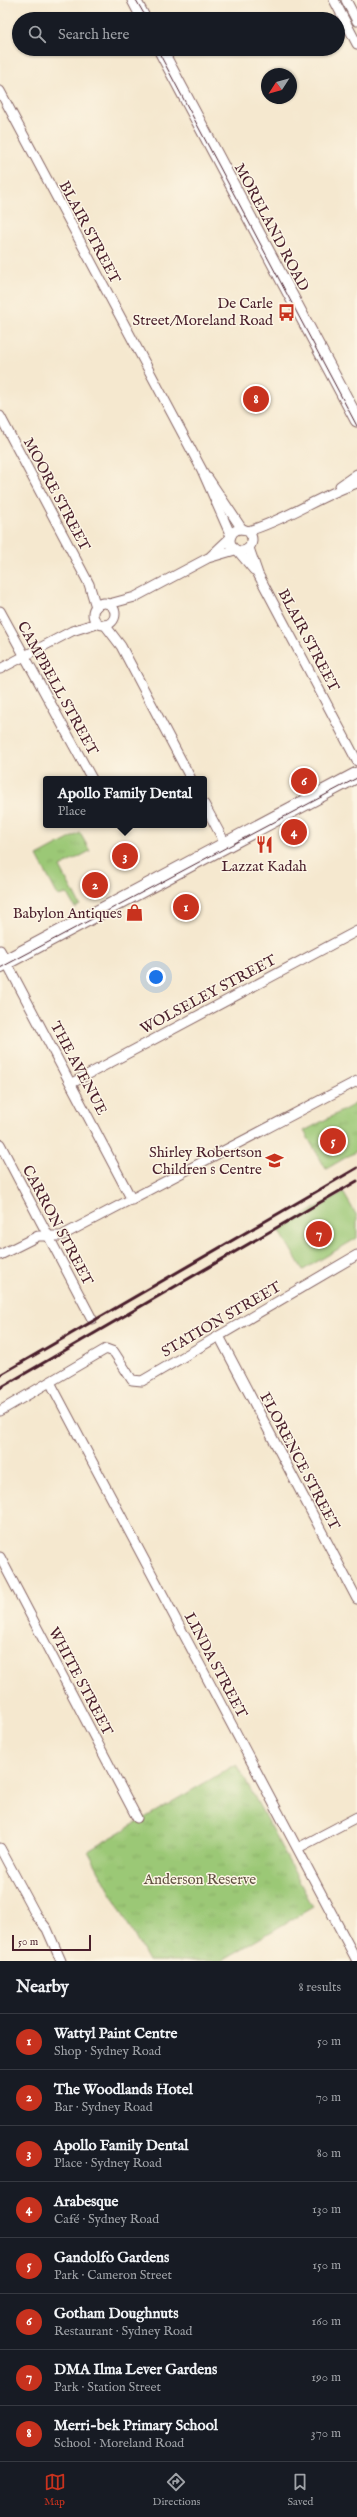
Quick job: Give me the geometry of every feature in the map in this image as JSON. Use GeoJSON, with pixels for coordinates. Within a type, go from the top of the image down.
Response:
{"type":"FeatureCollection","features":[{"type":"Feature","properties":{"kind":"highway"},"geometry":{"type":"LineString","coordinates":[[2,959],[226,845],[357,775]]}},
{"type":"Feature","properties":{"kind":"main road"},"geometry":{"type":"LineString","coordinates":[[134,0],[140,12]]}},
{"type":"Feature","properties":{"kind":"main road","name":"MORELAND ROAD"},"geometry":{"type":"LineString","coordinates":[[164,56],[357,420]]}},
{"type":"Feature","properties":{"kind":"street"},"geometry":{"type":"LineString","coordinates":[[334,0],[340,12]]}},
{"type":"Feature","properties":{"kind":"street"},"geometry":{"type":"LineString","coordinates":[[346,0],[357,21]]}},
{"type":"Feature","properties":{"kind":"street"},"geometry":{"type":"LineString","coordinates":[[345,21],[357,44]]}},
{"type":"Feature","properties":{"kind":"street","name":"BLAIR STREET"},"geometry":{"type":"LineString","coordinates":[[0,91],[202,470],[230,537]]}},
{"type":"Feature","properties":{"kind":"street","name":"MOORE STREET"},"geometry":{"type":"LineString","coordinates":[[0,416],[89,584],[107,604],[108,621]]}},
{"type":"Feature","properties":{"kind":"street","name":"BLAIR STREET"},"geometry":{"type":"LineString","coordinates":[[202,470],[218,490],[245,530]]}},
{"type":"Feature","properties":{"kind":"street"},"geometry":{"type":"LineString","coordinates":[[208,558],[235,531],[270,525],[334,491],[357,474]]}},
{"type":"Feature","properties":{"kind":"street"},"geometry":{"type":"LineString","coordinates":[[334,491],[357,483]]}},
{"type":"Feature","properties":{"kind":"street"},"geometry":{"type":"LineString","coordinates":[[0,670],[72,631],[108,621],[135,597],[208,558],[237,550],[251,544],[270,525]]}},
{"type":"Feature","properties":{"kind":"street"},"geometry":{"type":"LineString","coordinates":[[245,530],[251,544]]}},
{"type":"Feature","properties":{"kind":"street"},"geometry":{"type":"LineString","coordinates":[[230,537],[231,545],[237,550]]}},
{"type":"Feature","properties":{"kind":"street","name":"BLAIR STREET"},"geometry":{"type":"LineString","coordinates":[[251,544],[258,574]]}},
{"type":"Feature","properties":{"kind":"street","name":"BLAIR STREET"},"geometry":{"type":"LineString","coordinates":[[237,550],[258,574],[357,761]]}},
{"type":"Feature","properties":{"kind":"street","name":"MOORE STREET"},"geometry":{"type":"LineString","coordinates":[[89,584],[95,610],[108,621]]}},
{"type":"Feature","properties":{"kind":"street"},"geometry":{"type":"LineString","coordinates":[[72,631],[95,610],[107,604],[135,597]]}},
{"type":"Feature","properties":{"kind":"street","name":"CAMPBELL STREET"},"geometry":{"type":"LineString","coordinates":[[0,611],[90,776]]}},
{"type":"Feature","properties":{"kind":"street"},"geometry":{"type":"LineString","coordinates":[[108,621],[189,776]]}},
{"type":"Feature","properties":{"kind":"street"},"geometry":{"type":"LineString","coordinates":[[207,810],[226,845]]}},
{"type":"Feature","properties":{"kind":"street","name":"WOLSELEY STREET"},"geometry":{"type":"LineString","coordinates":[[72,1083],[357,931]]}},
{"type":"Feature","properties":{"kind":"street","name":"THE AVENUE"},"geometry":{"type":"LineString","coordinates":[[2,959],[72,1083],[132,1200]]}},
{"type":"Feature","properties":{"kind":"street"},"geometry":{"type":"LineString","coordinates":[[0,1255],[35,1237],[61,1236],[357,1081]]}},
{"type":"Feature","properties":{"kind":"street","name":"CARRON STREET"},"geometry":{"type":"LineString","coordinates":[[0,1144],[92,1319]]}},
{"type":"Feature","properties":{"kind":"street","name":"STATION STREET"},"geometry":{"type":"LineString","coordinates":[[50,1382],[109,1348],[114,1352],[132,1380],[138,1381],[219,1336],[357,1255]]}},
{"type":"Feature","properties":{"kind":"street","name":"FLORENCE STREET"},"geometry":{"type":"LineString","coordinates":[[219,1336],[357,1599]]}},
{"type":"Feature","properties":{"kind":"street"},"geometry":{"type":"LineString","coordinates":[[0,1411],[50,1382]]}},
{"type":"Feature","properties":{"kind":"street","name":"LINDA STREET"},"geometry":{"type":"LineString","coordinates":[[50,1382],[298,1848],[354,1960]]}},
{"type":"Feature","properties":{"kind":"street","name":"WHITE STREET"},"geometry":{"type":"LineString","coordinates":[[0,1557],[137,1818]]}},
{"type":"Feature","properties":{"kind":"street"},"geometry":{"type":"LineString","coordinates":[[298,1848],[357,1817]]}},
{"type":"Feature","properties":{"kind":"street"},"geometry":{"type":"LineString","coordinates":[[0,1848],[36,1915],[50,1935],[61,1961]]}},
{"type":"Feature","properties":{"kind":"green space"},"geometry":{"type":"Polygon","coordinates":[[[80,833],[90,851],[60,867],[80,905],[75,908],[67,894],[58,896],[37,856],[80,833]]]}},
{"type":"Feature","properties":{"kind":"green space"},"geometry":{"type":"Polygon","coordinates":[[[357,1103],[357,1151],[326,1169],[304,1131],[357,1103]]]}},
{"type":"Feature","properties":{"kind":"green space"},"geometry":{"type":"Polygon","coordinates":[[[343,1192],[357,1216],[357,1238],[303,1270],[279,1230],[343,1192]]]}},
{"type":"Feature","properties":{"kind":"green space","name":"Anderson Reserve"},"geometry":{"type":"Polygon","coordinates":[[[237,1764],[313,1907],[221,1961],[148,1961],[88,1851],[237,1764]]]}},
{"type":"Feature","properties":{"kind":"tram line"},"geometry":{"type":"LineString","coordinates":[[136,0],[143,12]]}},
{"type":"Feature","properties":{"kind":"tram line"},"geometry":{"type":"LineString","coordinates":[[161,56],[357,426]]}},
{"type":"Feature","properties":{"kind":"tram line"},"geometry":{"type":"LineString","coordinates":[[0,968],[357,778]]}},
{"type":"Feature","properties":{"kind":"railway"},"geometry":{"type":"LineString","coordinates":[[0,1375],[357,1168]]}},
{"type":"Feature","properties":{"kind":"railway"},"geometry":{"type":"LineString","coordinates":[[0,1388],[357,1181]]}},
{"type":"Feature","properties":{"kind":"place","name":"De Carle Street/Moreland Road"},"geometry":{"type":"Point","coordinates":[286,312]}},
{"type":"Feature","properties":{"kind":"place","name":"Merri-bek Primary School"},"geometry":{"type":"Point","coordinates":[256,399]}},
{"type":"Feature","properties":{"kind":"place","name":"Gotham Doughnuts"},"geometry":{"type":"Point","coordinates":[304,781]}},
{"type":"Feature","properties":{"kind":"place","name":"Arabesque"},"geometry":{"type":"Point","coordinates":[294,832]}},
{"type":"Feature","properties":{"kind":"place","name":"Lazzat Kadah"},"geometry":{"type":"Point","coordinates":[264,845]}},
{"type":"Feature","properties":{"kind":"place","name":"Apollo Family Dental"},"geometry":{"type":"Point","coordinates":[125,856]}},
{"type":"Feature","properties":{"kind":"place","name":"The Woodlands Hotel"},"geometry":{"type":"Point","coordinates":[95,885]}},
{"type":"Feature","properties":{"kind":"place","name":"Wattyl Paint Centre"},"geometry":{"type":"Point","coordinates":[186,907]}},
{"type":"Feature","properties":{"kind":"place","name":"Babylon Antiques"},"geometry":{"type":"Point","coordinates":[135,913]}},
{"type":"Feature","properties":{"kind":"place","name":"Gandolfo Gardens"},"geometry":{"type":"Point","coordinates":[333,1141]}},
{"type":"Feature","properties":{"kind":"place","name":"Shirley Robertson Children s Centre"},"geometry":{"type":"Point","coordinates":[275,1161]}},
{"type":"Feature","properties":{"kind":"place","name":"DMA Ilma Lever Gardens"},"geometry":{"type":"Point","coordinates":[319,1234]}}]}
